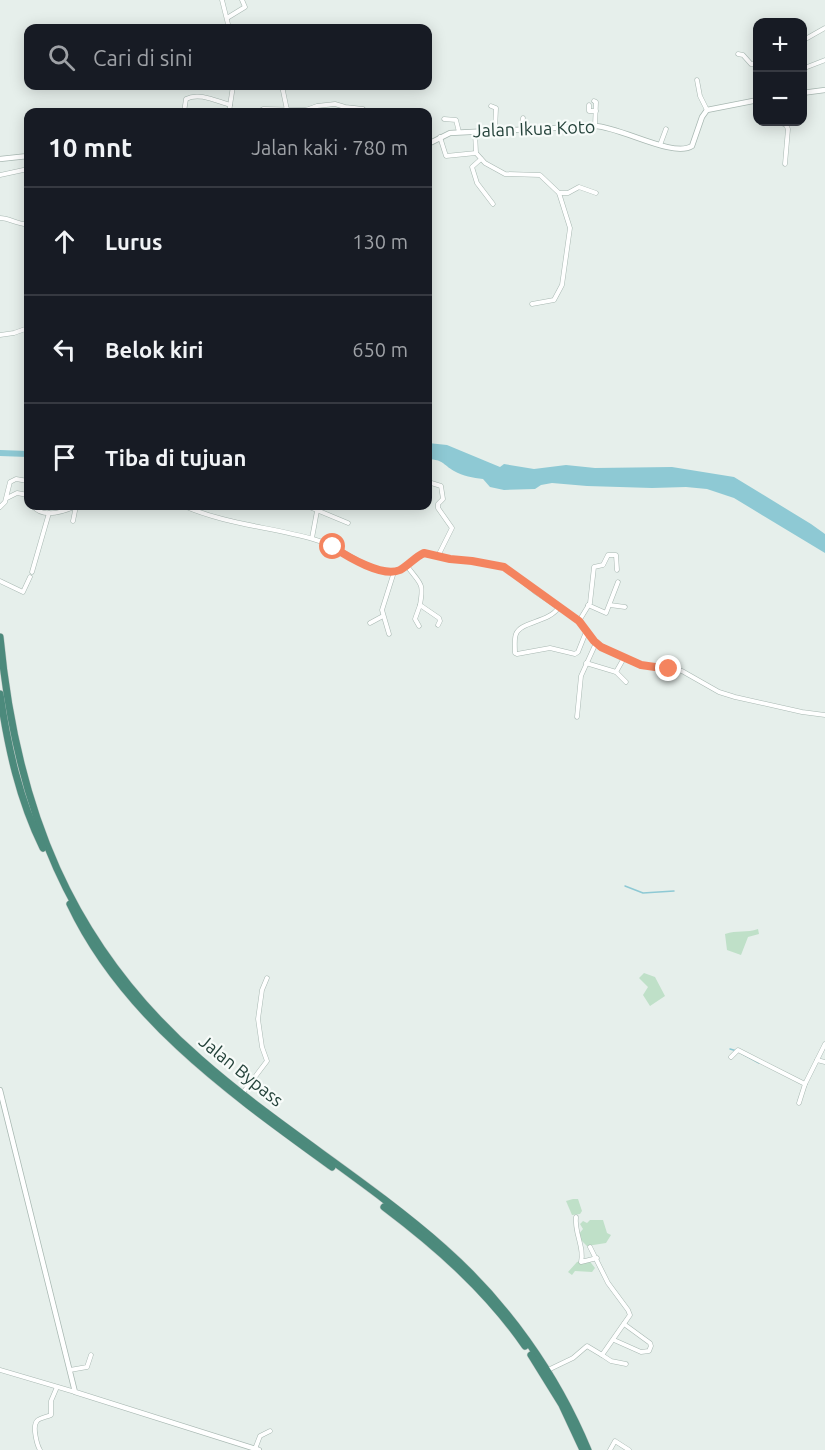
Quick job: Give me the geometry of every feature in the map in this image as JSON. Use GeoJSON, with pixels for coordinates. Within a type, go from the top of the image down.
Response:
{"type":"FeatureCollection","features":[{"type":"Feature","properties":{"kind":"highway","name":"Jalan Bypass"},"geometry":{"type":"LineString","coordinates":[[0,637],[2,676],[12,729],[30,799],[47,849],[72,901],[110,961],[157,1019],[199,1059],[275,1122],[413,1228],[477,1287],[503,1316],[534,1359],[562,1405],[583,1450]]}},
{"type":"Feature","properties":{"kind":"highway","name":"Jalan Bypass"},"geometry":{"type":"LineString","coordinates":[[0,694],[3,728],[31,823],[84,932],[127,990],[176,1044],[213,1078],[416,1225],[444,1248],[488,1292],[520,1331],[567,1403],[588,1450]]}},
{"type":"Feature","properties":{"kind":"street"},"geometry":{"type":"LineString","coordinates":[[222,0],[228,24]]}},
{"type":"Feature","properties":{"kind":"street"},"geometry":{"type":"LineString","coordinates":[[227,18],[245,8],[242,0]]}},
{"type":"Feature","properties":{"kind":"street"},"geometry":{"type":"LineString","coordinates":[[807,38],[825,28]]}},
{"type":"Feature","properties":{"kind":"street"},"geometry":{"type":"LineString","coordinates":[[738,54],[743,55],[747,62],[753,63]]}},
{"type":"Feature","properties":{"kind":"street"},"geometry":{"type":"LineString","coordinates":[[807,67],[825,60]]}},
{"type":"Feature","properties":{"kind":"street"},"geometry":{"type":"LineString","coordinates":[[698,80],[700,96],[707,110],[753,101]]}},
{"type":"Feature","properties":{"kind":"street"},"geometry":{"type":"LineString","coordinates":[[230,108],[232,90]]}},
{"type":"Feature","properties":{"kind":"street"},"geometry":{"type":"LineString","coordinates":[[283,90],[287,108]]}},
{"type":"Feature","properties":{"kind":"street"},"geometry":{"type":"LineString","coordinates":[[807,92],[825,90]]}},
{"type":"Feature","properties":{"kind":"street"},"geometry":{"type":"LineString","coordinates":[[185,108],[186,99],[192,96],[202,96],[230,105]]}},
{"type":"Feature","properties":{"kind":"street"},"geometry":{"type":"LineString","coordinates":[[594,101],[596,102],[595,126]]}},
{"type":"Feature","properties":{"kind":"street"},"geometry":{"type":"LineString","coordinates":[[333,104],[334,108]]}},
{"type":"Feature","properties":{"kind":"street"},"geometry":{"type":"LineString","coordinates":[[312,108],[333,104],[350,108]]}},
{"type":"Feature","properties":{"kind":"street"},"geometry":{"type":"LineString","coordinates":[[589,105],[589,111],[596,111]]}},
{"type":"Feature","properties":{"kind":"street"},"geometry":{"type":"LineString","coordinates":[[491,106],[496,108],[495,130]]}},
{"type":"Feature","properties":{"kind":"street","name":"Jalan Ikua Koto"},"geometry":{"type":"LineString","coordinates":[[432,142],[450,133],[459,132],[595,126],[616,129],[660,146],[683,150],[692,146],[702,117],[707,110]]}},
{"type":"Feature","properties":{"kind":"street"},"geometry":{"type":"LineString","coordinates":[[521,130],[523,118]]}},
{"type":"Feature","properties":{"kind":"street"},"geometry":{"type":"LineString","coordinates":[[444,119],[456,120],[459,132]]}},
{"type":"Feature","properties":{"kind":"street"},"geometry":{"type":"LineString","coordinates":[[785,164],[786,126]]}},
{"type":"Feature","properties":{"kind":"street"},"geometry":{"type":"LineString","coordinates":[[660,146],[666,129]]}},
{"type":"Feature","properties":{"kind":"street"},"geometry":{"type":"LineString","coordinates":[[475,131],[476,153],[481,159],[502,173],[538,174],[559,194],[570,228],[562,285],[554,300],[532,304]]}},
{"type":"Feature","properties":{"kind":"street"},"geometry":{"type":"LineString","coordinates":[[440,138],[446,156],[476,153]]}},
{"type":"Feature","properties":{"kind":"street"},"geometry":{"type":"LineString","coordinates":[[0,159],[24,156]]}},
{"type":"Feature","properties":{"kind":"street"},"geometry":{"type":"LineString","coordinates":[[481,159],[472,167],[477,183],[493,204]]}},
{"type":"Feature","properties":{"kind":"street"},"geometry":{"type":"LineString","coordinates":[[0,175],[24,170]]}},
{"type":"Feature","properties":{"kind":"street"},"geometry":{"type":"LineString","coordinates":[[559,194],[568,193],[579,187],[596,193]]}},
{"type":"Feature","properties":{"kind":"street"},"geometry":{"type":"LineString","coordinates":[[0,218],[24,224]]}},
{"type":"Feature","properties":{"kind":"street"},"geometry":{"type":"LineString","coordinates":[[0,335],[24,329]]}},
{"type":"Feature","properties":{"kind":"street"},"geometry":{"type":"LineString","coordinates":[[6,499],[10,482],[16,479],[24,480]]}},
{"type":"Feature","properties":{"kind":"street"},"geometry":{"type":"LineString","coordinates":[[432,482],[441,486],[443,498],[438,508],[452,528],[438,556]]}},
{"type":"Feature","properties":{"kind":"street"},"geometry":{"type":"LineString","coordinates":[[0,507],[6,499],[17,493],[24,494]]}},
{"type":"Feature","properties":{"kind":"street"},"geometry":{"type":"LineString","coordinates":[[37,510],[49,513],[63,513],[69,510]]}},
{"type":"Feature","properties":{"kind":"street"},"geometry":{"type":"LineString","coordinates":[[73,521],[75,510]]}},
{"type":"Feature","properties":{"kind":"street"},"geometry":{"type":"LineString","coordinates":[[195,510],[218,518],[312,538],[367,565],[394,572],[407,566],[424,553],[504,567],[579,621],[596,643],[624,658],[649,668],[682,671],[719,692],[735,697],[825,715]]}},
{"type":"Feature","properties":{"kind":"street"},"geometry":{"type":"LineString","coordinates":[[312,538],[317,511],[348,523]]}},
{"type":"Feature","properties":{"kind":"street"},"geometry":{"type":"LineString","coordinates":[[0,581],[22,592],[31,575],[49,513]]}},
{"type":"Feature","properties":{"kind":"street"},"geometry":{"type":"LineString","coordinates":[[579,621],[590,601],[594,568],[603,565],[608,555],[616,555],[617,570]]}},
{"type":"Feature","properties":{"kind":"street"},"geometry":{"type":"LineString","coordinates":[[407,566],[422,588],[423,596],[414,619],[419,626]]}},
{"type":"Feature","properties":{"kind":"street"},"geometry":{"type":"LineString","coordinates":[[389,634],[383,616],[383,602],[394,572]]}},
{"type":"Feature","properties":{"kind":"street"},"geometry":{"type":"LineString","coordinates":[[588,605],[605,613],[618,582]]}},
{"type":"Feature","properties":{"kind":"street"},"geometry":{"type":"LineString","coordinates":[[420,605],[439,618],[438,625]]}},
{"type":"Feature","properties":{"kind":"street"},"geometry":{"type":"LineString","coordinates":[[610,605],[625,607]]}},
{"type":"Feature","properties":{"kind":"street"},"geometry":{"type":"LineString","coordinates":[[559,607],[548,618],[519,629],[515,636],[516,654],[550,648],[575,654],[586,632]]}},
{"type":"Feature","properties":{"kind":"street"},"geometry":{"type":"LineString","coordinates":[[370,623],[383,616]]}},
{"type":"Feature","properties":{"kind":"street"},"geometry":{"type":"LineString","coordinates":[[577,717],[578,686],[596,643]]}},
{"type":"Feature","properties":{"kind":"street"},"geometry":{"type":"LineString","coordinates":[[616,672],[624,658]]}},
{"type":"Feature","properties":{"kind":"street"},"geometry":{"type":"LineString","coordinates":[[586,663],[616,672],[626,682]]}},
{"type":"Feature","properties":{"kind":"street"},"geometry":{"type":"LineString","coordinates":[[242,1094],[267,1061],[262,1047],[258,1019],[262,990],[267,978]]}},
{"type":"Feature","properties":{"kind":"street"},"geometry":{"type":"LineString","coordinates":[[799,1103],[805,1083],[825,1044]]}},
{"type":"Feature","properties":{"kind":"street"},"geometry":{"type":"LineString","coordinates":[[731,1057],[736,1051],[805,1083]]}},
{"type":"Feature","properties":{"kind":"street"},"geometry":{"type":"LineString","coordinates":[[817,1060],[825,1062]]}},
{"type":"Feature","properties":{"kind":"street"},"geometry":{"type":"LineString","coordinates":[[0,1090],[75,1392]]}},
{"type":"Feature","properties":{"kind":"street"},"geometry":{"type":"LineString","coordinates":[[576,1217],[577,1239],[581,1244],[581,1262],[597,1258]]}},
{"type":"Feature","properties":{"kind":"street"},"geometry":{"type":"LineString","coordinates":[[590,1247],[608,1283],[630,1312],[614,1340],[602,1355]]}},
{"type":"Feature","properties":{"kind":"street"},"geometry":{"type":"LineString","coordinates":[[614,1340],[641,1352],[649,1351],[650,1343],[624,1324]]}},
{"type":"Feature","properties":{"kind":"street"},"geometry":{"type":"LineString","coordinates":[[548,1371],[573,1358],[587,1346],[611,1361],[626,1364]]}},
{"type":"Feature","properties":{"kind":"street"},"geometry":{"type":"LineString","coordinates":[[70,1370],[87,1367],[91,1355]]}},
{"type":"Feature","properties":{"kind":"street"},"geometry":{"type":"LineString","coordinates":[[0,1370],[257,1449],[260,1436],[270,1431]]}},
{"type":"Feature","properties":{"kind":"street"},"geometry":{"type":"LineString","coordinates":[[40,1450],[36,1441],[35,1423],[38,1419],[51,1415],[51,1401],[57,1387]]}},
{"type":"Feature","properties":{"kind":"street"},"geometry":{"type":"LineString","coordinates":[[610,1450],[615,1441],[629,1450]]}},
{"type":"Feature","properties":{"kind":"green space"},"geometry":{"type":"Polygon","coordinates":[[[758,929],[759,934],[748,937],[741,955],[727,950],[725,934],[758,929]]]}},
{"type":"Feature","properties":{"kind":"green space"},"geometry":{"type":"Polygon","coordinates":[[[644,973],[655,977],[665,996],[650,1006],[643,995],[648,987],[639,978],[644,973]]]}},
{"type":"Feature","properties":{"kind":"green space"},"geometry":{"type":"Polygon","coordinates":[[[578,1199],[582,1211],[580,1214],[572,1215],[566,1201],[578,1199]]]}},
{"type":"Feature","properties":{"kind":"green space"},"geometry":{"type":"Polygon","coordinates":[[[590,1220],[603,1220],[607,1233],[611,1235],[606,1243],[587,1246],[581,1240],[578,1235],[583,1229],[580,1224],[590,1220]]]}},
{"type":"Feature","properties":{"kind":"green space"},"geometry":{"type":"Polygon","coordinates":[[[588,1259],[595,1268],[592,1272],[575,1271],[572,1275],[568,1272],[577,1262],[588,1259]]]}},
{"type":"Feature","properties":{"kind":"water"},"geometry":{"type":"Polygon","coordinates":[[[432,443],[447,445],[500,467],[504,464],[534,469],[566,465],[595,468],[672,467],[734,477],[825,534],[825,553],[734,498],[707,489],[552,483],[535,489],[504,490],[490,487],[483,479],[461,474],[440,461],[433,460],[432,443]]]}},
{"type":"Feature","properties":{"kind":"waterway"},"geometry":{"type":"LineString","coordinates":[[0,453],[24,454]]}},
{"type":"Feature","properties":{"kind":"waterway"},"geometry":{"type":"LineString","coordinates":[[625,886],[643,893],[674,891]]}},
{"type":"Feature","properties":{"kind":"waterway"},"geometry":{"type":"LineString","coordinates":[[730,1049],[737,1051]]}},
{"type":"Feature","properties":{"kind":"waterway"},"geometry":{"type":"LineString","coordinates":[[741,1053],[759,1063]]}},
{"type":"Feature","properties":{"kind":"route"},"geometry":{"type":"LineString","coordinates":[[333,547],[367,565],[389,572],[398,571],[424,553],[504,567],[537,593],[579,621],[601,647],[649,668],[669,669]]}}]}
